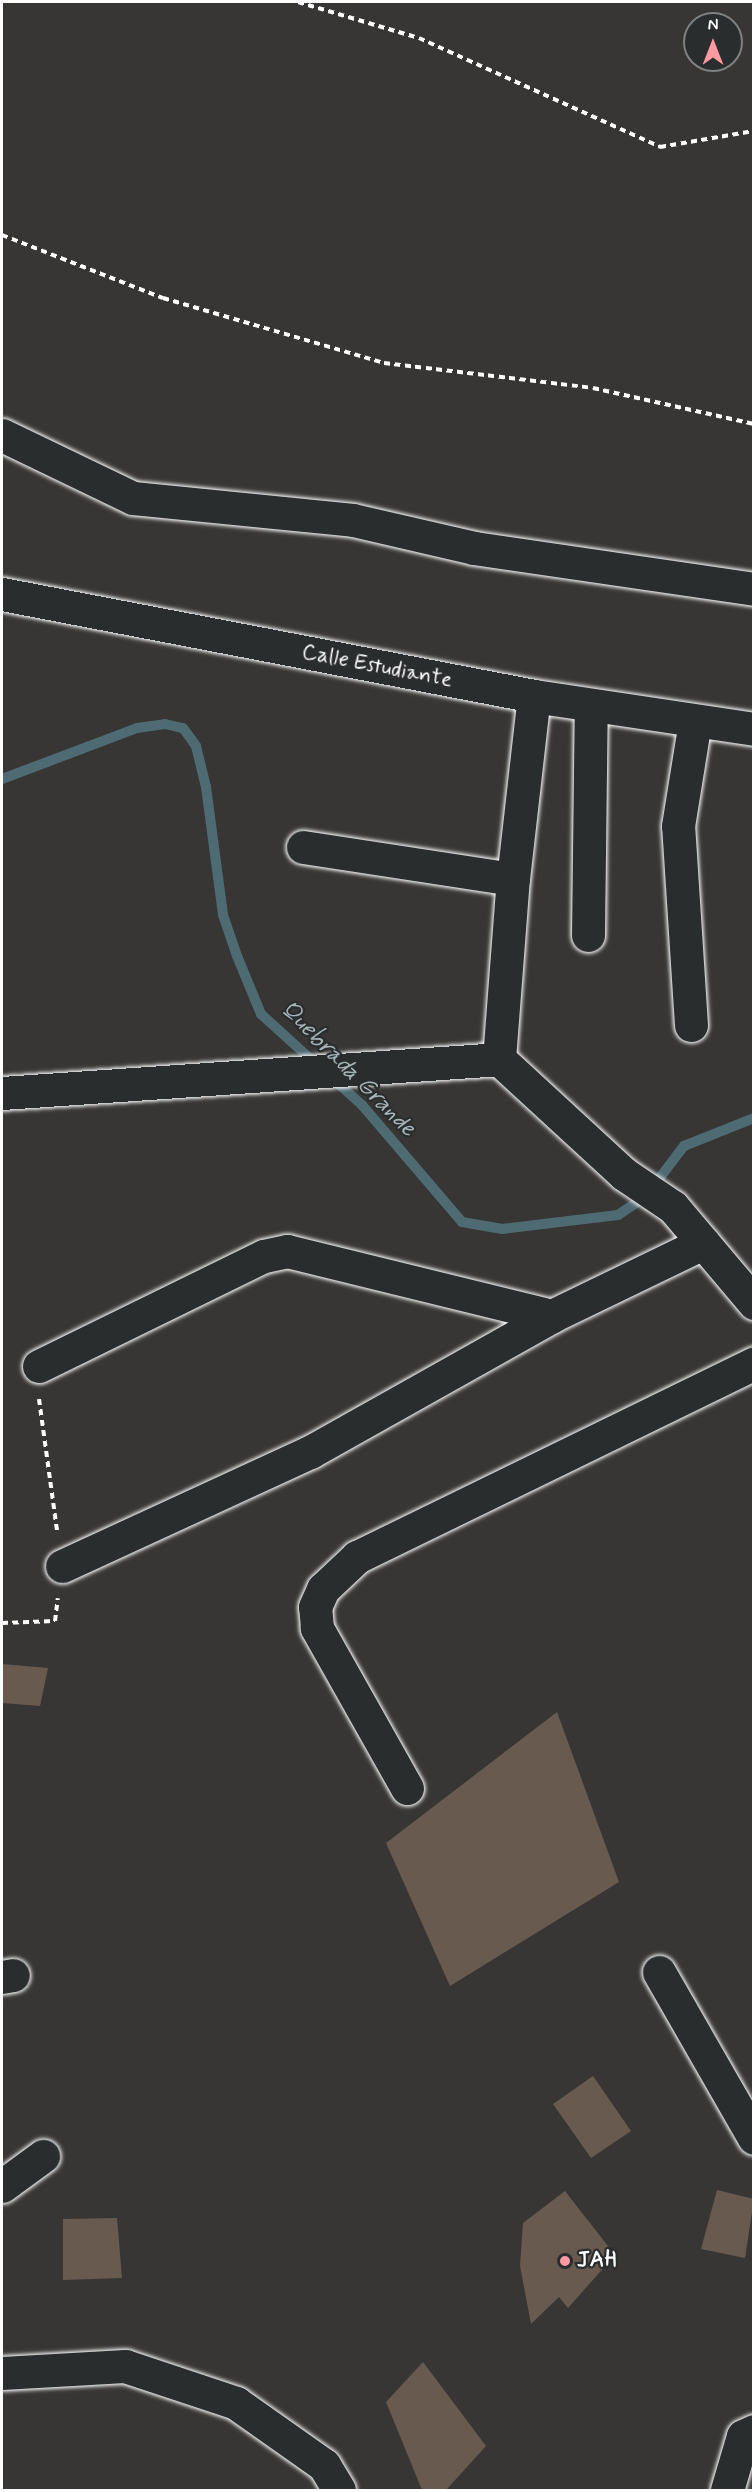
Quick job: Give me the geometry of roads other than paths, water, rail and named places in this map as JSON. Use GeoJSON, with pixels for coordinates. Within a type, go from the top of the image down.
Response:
{"type":"FeatureCollection","features":[{"type":"Feature","properties":{"kind":"street"},"geometry":{"type":"LineString","coordinates":[[2,435],[133,498],[353,520],[474,548],[753,589]]}},
{"type":"Feature","properties":{"kind":"street","name":"Calle Estudiante"},"geometry":{"type":"LineString","coordinates":[[2,594],[534,696],[753,729]]}},
{"type":"Feature","properties":{"kind":"street"},"geometry":{"type":"LineString","coordinates":[[499,1059],[513,879],[534,696]]}},
{"type":"Feature","properties":{"kind":"street"},"geometry":{"type":"LineString","coordinates":[[588,935],[591,705]]}},
{"type":"Feature","properties":{"kind":"street"},"geometry":{"type":"LineString","coordinates":[[691,1025],[678,826],[695,721]]}},
{"type":"Feature","properties":{"kind":"street"},"geometry":{"type":"LineString","coordinates":[[303,847],[513,879]]}},
{"type":"Feature","properties":{"kind":"street"},"geometry":{"type":"LineString","coordinates":[[2,1093],[368,1065],[499,1059],[624,1174],[673,1207],[753,1303]]}},
{"type":"Feature","properties":{"kind":"street"},"geometry":{"type":"LineString","coordinates":[[62,1566],[310,1452],[552,1316],[703,1243]]}},
{"type":"Feature","properties":{"kind":"street"},"geometry":{"type":"LineString","coordinates":[[39,1366],[264,1256],[286,1251],[552,1316]]}},
{"type":"Feature","properties":{"kind":"street"},"geometry":{"type":"LineString","coordinates":[[407,1788],[317,1629],[315,1607],[323,1588],[357,1557],[753,1363]]}},
{"type":"Feature","properties":{"kind":"street"},"geometry":{"type":"LineString","coordinates":[[659,1972],[753,2138]]}},
{"type":"Feature","properties":{"kind":"street"},"geometry":{"type":"LineString","coordinates":[[2,2186],[43,2156]]}},
{"type":"Feature","properties":{"kind":"street"},"geometry":{"type":"LineString","coordinates":[[2,2373],[125,2366],[236,2403],[324,2464],[339,2490]]}},
{"type":"Feature","properties":{"kind":"street"},"geometry":{"type":"LineString","coordinates":[[727,2490],[743,2436],[753,2431]]}},
{"type":"Feature","properties":{"kind":"waterway","name":"Quebrada Grande"},"geometry":{"type":"LineString","coordinates":[[2,779],[137,728],[165,724],[183,728],[196,746],[206,787],[223,915],[237,956],[261,1014],[317,1065]]}},
{"type":"Feature","properties":{"kind":"waterway","name":"Quebrada Grande"},"geometry":{"type":"LineString","coordinates":[[331,1077],[362,1105],[462,1222],[502,1229],[618,1215],[646,1196],[684,1146],[754,1118]]}},
{"type":"Feature","properties":{"kind":"place","name":"JAH"},"geometry":{"type":"Point","coordinates":[565,2261]}}]}
